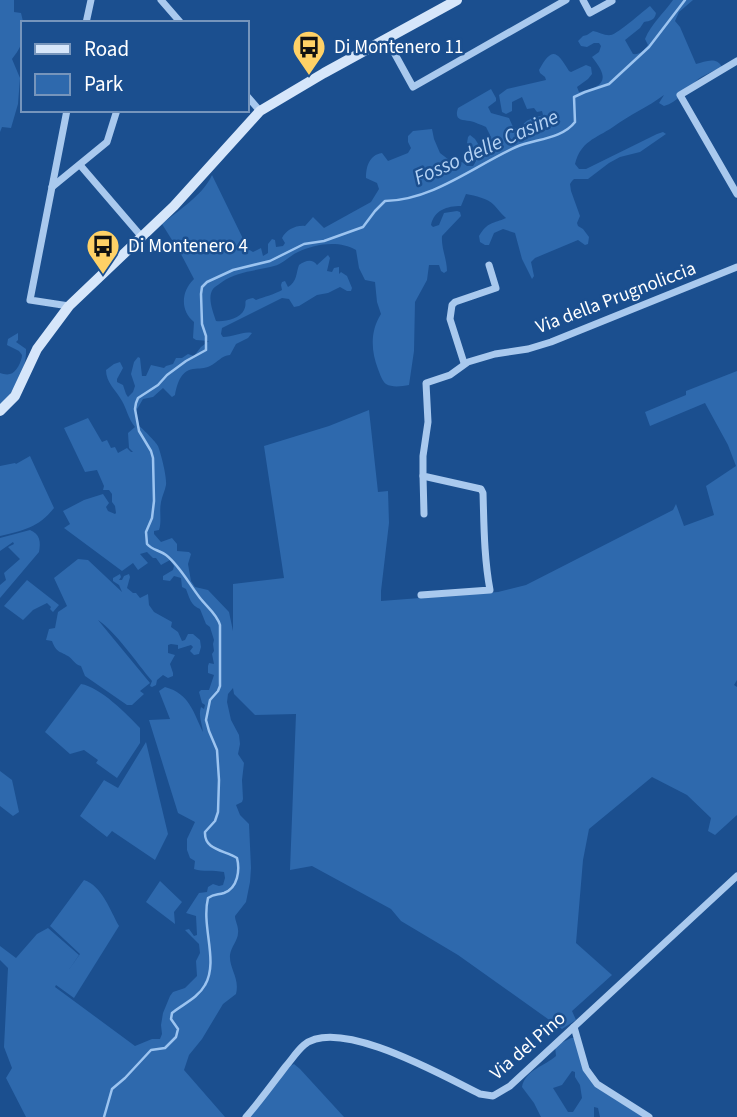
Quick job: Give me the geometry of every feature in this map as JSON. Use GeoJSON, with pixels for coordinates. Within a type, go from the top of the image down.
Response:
{"type":"FeatureCollection","features":[{"type":"Feature","properties":{"kind":"street"},"geometry":{"type":"LineString","coordinates":[[86,21],[91,0]]}},
{"type":"Feature","properties":{"kind":"street"},"geometry":{"type":"LineString","coordinates":[[161,0],[179,21]]}},
{"type":"Feature","properties":{"kind":"street"},"geometry":{"type":"LineString","coordinates":[[0,411],[15,396],[37,349],[69,306],[181,197],[260,111],[457,0]]}},
{"type":"Feature","properties":{"kind":"street"},"geometry":{"type":"LineString","coordinates":[[386,38],[413,87],[566,0]]}},
{"type":"Feature","properties":{"kind":"street"},"geometry":{"type":"LineString","coordinates":[[583,0],[590,13],[611,0]]}},
{"type":"Feature","properties":{"kind":"street"},"geometry":{"type":"LineString","coordinates":[[737,61],[680,95],[737,194]]}},
{"type":"Feature","properties":{"kind":"street"},"geometry":{"type":"LineString","coordinates":[[248,97],[260,111]]}},
{"type":"Feature","properties":{"kind":"street"},"geometry":{"type":"LineString","coordinates":[[66,112],[30,300],[69,306]]}},
{"type":"Feature","properties":{"kind":"street"},"geometry":{"type":"LineString","coordinates":[[52,187],[107,142],[116,112]]}},
{"type":"Feature","properties":{"kind":"street"},"geometry":{"type":"LineString","coordinates":[[80,165],[141,236]]}},
{"type":"Feature","properties":{"kind":"street"},"geometry":{"type":"LineString","coordinates":[[464,363],[450,319],[452,305],[496,288],[489,265]]}},
{"type":"Feature","properties":{"kind":"street","name":"Via della Prugnoliccia"},"geometry":{"type":"LineString","coordinates":[[424,513],[423,456],[428,422],[426,383],[450,375],[464,363],[551,342],[737,267]]}},
{"type":"Feature","properties":{"kind":"street"},"geometry":{"type":"LineString","coordinates":[[421,595],[490,590],[481,489],[423,476]]}},
{"type":"Feature","properties":{"kind":"street","name":"Via del Pino"},"geometry":{"type":"LineString","coordinates":[[246,1117],[305,1044],[322,1038],[341,1038],[373,1045],[480,1094],[493,1096],[510,1086],[737,876]]}},
{"type":"Feature","properties":{"kind":"street"},"geometry":{"type":"LineString","coordinates":[[574,1027],[586,1069],[597,1084],[649,1117]]}},
{"type":"Feature","properties":{"kind":"green space"},"geometry":{"type":"Polygon","coordinates":[[[0,0],[14,0],[14,12],[21,13],[23,21],[21,45],[12,59],[20,78],[18,104],[11,128],[2,127],[0,132],[0,0]]]}},
{"type":"Feature","properties":{"kind":"green space"},"geometry":{"type":"Polygon","coordinates":[[[673,0],[693,0],[679,12],[675,21],[696,64],[714,61],[722,67],[699,79],[673,102],[664,106],[659,103],[664,95],[585,145],[575,164],[579,169],[586,169],[657,134],[666,134],[640,152],[609,163],[588,179],[572,181],[571,191],[580,216],[577,223],[589,237],[588,244],[578,240],[535,258],[531,262],[534,276],[532,279],[522,259],[515,233],[503,229],[494,233],[489,245],[480,242],[479,236],[485,228],[506,218],[491,203],[466,194],[461,206],[438,212],[431,225],[433,227],[439,225],[444,213],[457,211],[461,216],[442,236],[447,271],[441,271],[439,265],[429,265],[427,280],[415,302],[414,351],[409,385],[386,384],[376,362],[373,334],[381,314],[375,282],[365,280],[359,268],[356,250],[327,244],[305,249],[277,265],[240,273],[222,282],[211,292],[211,305],[216,321],[239,316],[247,300],[256,300],[282,290],[282,282],[285,281],[288,287],[295,280],[299,265],[311,261],[317,265],[328,255],[330,258],[327,271],[332,272],[339,267],[339,274],[341,272],[347,276],[351,291],[340,287],[294,307],[289,299],[282,298],[222,328],[223,337],[252,333],[236,344],[230,355],[208,367],[185,372],[175,395],[172,397],[163,388],[153,397],[143,399],[136,411],[139,426],[158,446],[166,477],[160,505],[160,527],[154,534],[161,542],[172,538],[177,544],[177,551],[191,554],[188,564],[191,581],[195,587],[208,590],[229,612],[233,631],[233,584],[284,578],[264,446],[329,426],[369,410],[378,492],[388,491],[389,523],[381,601],[498,592],[526,585],[673,510],[676,504],[684,526],[714,515],[706,486],[736,466],[705,403],[650,426],[645,412],[686,395],[686,391],[737,371],[737,680],[734,685],[737,687],[737,815],[715,835],[708,831],[711,818],[687,795],[652,777],[589,829],[583,860],[576,943],[612,975],[572,1011],[576,1020],[562,1029],[458,955],[401,921],[391,909],[312,866],[290,870],[296,714],[255,715],[234,694],[233,688],[228,694],[227,702],[231,720],[239,735],[238,754],[244,763],[243,799],[236,805],[240,815],[249,824],[251,868],[246,902],[235,916],[238,936],[230,955],[237,988],[236,994],[223,1004],[189,1055],[184,1070],[225,1117],[26,1117],[6,1078],[12,1068],[4,1047],[8,968],[0,960],[0,946],[16,958],[37,934],[48,928],[79,955],[68,971],[80,954],[50,926],[84,880],[90,883],[105,899],[119,926],[74,998],[56,985],[55,987],[135,1046],[152,1039],[160,1039],[163,1013],[170,996],[173,992],[185,988],[197,976],[199,944],[185,930],[189,929],[194,936],[197,935],[196,916],[186,913],[199,893],[207,892],[208,887],[213,884],[223,885],[225,878],[224,872],[194,869],[195,861],[190,858],[187,850],[187,839],[195,822],[178,813],[149,720],[170,719],[159,691],[165,687],[185,699],[203,732],[200,713],[201,707],[204,709],[205,705],[199,692],[209,690],[214,675],[208,673],[209,663],[214,664],[214,640],[210,627],[200,609],[194,606],[186,589],[182,587],[181,578],[174,576],[170,581],[163,580],[163,576],[173,570],[174,566],[170,560],[161,565],[147,552],[140,554],[148,563],[138,570],[133,563],[122,571],[64,528],[70,524],[63,511],[103,494],[109,503],[106,507],[108,511],[116,513],[112,494],[109,490],[103,490],[104,486],[97,470],[85,472],[64,428],[88,418],[102,442],[107,440],[111,448],[115,447],[118,453],[127,448],[133,452],[129,448],[128,433],[135,427],[109,383],[106,370],[120,362],[123,368],[117,382],[123,385],[128,397],[135,386],[131,374],[138,357],[142,376],[146,376],[151,365],[164,368],[173,364],[176,358],[188,354],[194,356],[209,341],[193,338],[194,322],[186,312],[184,301],[187,289],[194,279],[162,224],[197,196],[212,175],[248,249],[253,252],[261,248],[263,256],[268,253],[268,244],[272,239],[275,240],[276,247],[283,246],[285,243],[282,238],[286,233],[295,227],[305,226],[313,217],[324,228],[371,202],[379,189],[377,183],[366,178],[369,162],[382,153],[388,161],[408,153],[411,148],[408,136],[413,131],[432,129],[440,153],[453,163],[462,162],[473,166],[477,156],[467,143],[468,137],[470,135],[475,139],[480,147],[486,147],[490,135],[486,127],[459,119],[458,108],[491,89],[496,101],[488,107],[491,113],[509,118],[513,127],[521,129],[527,121],[543,115],[542,111],[527,109],[522,97],[512,102],[512,111],[506,114],[502,112],[499,95],[507,89],[546,80],[539,70],[551,54],[558,56],[571,72],[586,65],[591,67],[592,74],[577,87],[579,92],[595,88],[603,76],[592,57],[599,52],[601,46],[594,43],[587,47],[581,46],[578,41],[593,31],[611,35],[650,6],[656,13],[655,17],[644,22],[625,40],[633,54],[640,53],[648,45],[645,39],[651,28],[673,0]]]}},
{"type":"Feature","properties":{"kind":"green space"},"geometry":{"type":"Polygon","coordinates":[[[18,333],[16,342],[26,349],[24,366],[0,409],[0,373],[12,373],[22,357],[19,351],[7,345],[8,339],[18,333]]]}},
{"type":"Feature","properties":{"kind":"green space"},"geometry":{"type":"Polygon","coordinates":[[[30,456],[54,508],[36,524],[0,536],[0,466],[16,464],[30,456]]]}},
{"type":"Feature","properties":{"kind":"green space"},"geometry":{"type":"Polygon","coordinates":[[[30,530],[39,539],[39,552],[0,598],[0,585],[6,580],[4,573],[20,559],[8,547],[14,544],[13,542],[0,551],[0,538],[30,530]]]}},
{"type":"Feature","properties":{"kind":"green space"},"geometry":{"type":"Polygon","coordinates":[[[78,559],[88,560],[122,592],[113,578],[120,574],[119,580],[122,580],[129,574],[127,588],[140,598],[148,594],[149,605],[154,612],[172,622],[171,627],[178,632],[182,641],[188,634],[193,634],[200,640],[199,654],[194,655],[190,651],[193,647],[191,645],[178,649],[178,645],[168,645],[168,653],[175,655],[170,664],[173,676],[168,678],[163,675],[152,687],[152,681],[126,648],[98,620],[150,683],[140,691],[144,694],[132,705],[127,705],[85,676],[81,666],[58,651],[52,641],[46,640],[49,629],[55,628],[58,612],[67,606],[54,578],[78,559]]]}},
{"type":"Feature","properties":{"kind":"green space"},"geometry":{"type":"Polygon","coordinates":[[[27,580],[59,605],[53,612],[47,603],[33,610],[23,620],[4,606],[27,580]]]}},
{"type":"Feature","properties":{"kind":"green space"},"geometry":{"type":"Polygon","coordinates":[[[81,684],[105,696],[140,728],[140,743],[117,778],[96,763],[98,760],[84,750],[70,754],[45,732],[81,684]]]}},
{"type":"Feature","properties":{"kind":"green space"},"geometry":{"type":"Polygon","coordinates":[[[146,742],[168,834],[155,860],[112,831],[107,837],[80,816],[104,780],[118,788],[146,742]]]}},
{"type":"Feature","properties":{"kind":"green space"},"geometry":{"type":"Polygon","coordinates":[[[0,771],[12,780],[19,812],[13,816],[0,806],[0,771]]]}},
{"type":"Feature","properties":{"kind":"green space"},"geometry":{"type":"Polygon","coordinates":[[[160,881],[182,902],[174,912],[175,924],[146,902],[160,881]]]}},
{"type":"Feature","properties":{"kind":"green space"},"geometry":{"type":"Polygon","coordinates":[[[574,1038],[601,1090],[644,1117],[600,1117],[598,1108],[594,1107],[594,1117],[541,1117],[522,1087],[531,1072],[556,1056],[555,1046],[574,1038]],[[572,1071],[562,1085],[553,1088],[568,1112],[573,1112],[582,1098],[575,1072],[572,1071]]]}},
{"type":"Feature","properties":{"kind":"green space"},"geometry":{"type":"Polygon","coordinates":[[[294,1064],[300,1069],[344,1117],[249,1117],[294,1064]]]}},
{"type":"Feature","properties":{"kind":"waterway","name":"Fosso delle Casine"},"geometry":{"type":"LineString","coordinates":[[104,1117],[112,1089],[151,1050],[165,1048],[176,1037],[178,1029],[171,1019],[172,1013],[205,985],[210,965],[206,909],[208,898],[229,891],[237,878],[238,868],[237,858],[211,846],[205,832],[215,821],[218,812],[217,750],[206,720],[210,700],[220,686],[220,625],[176,564],[147,544],[146,532],[152,518],[154,501],[153,458],[139,431],[135,409],[138,398],[186,361],[206,350],[201,294],[202,287],[207,282],[233,270],[270,261],[304,244],[324,241],[363,227],[385,201],[420,195],[453,181],[516,147],[548,138],[570,128],[575,122],[574,97],[609,84],[649,47],[685,0]]}},
{"type":"Feature","properties":{"kind":"place","name":"Di Montenero 11"},"geometry":{"type":"Point","coordinates":[309,77]}},
{"type":"Feature","properties":{"kind":"place","name":"Di Montenero 4"},"geometry":{"type":"Point","coordinates":[103,276]}}]}
